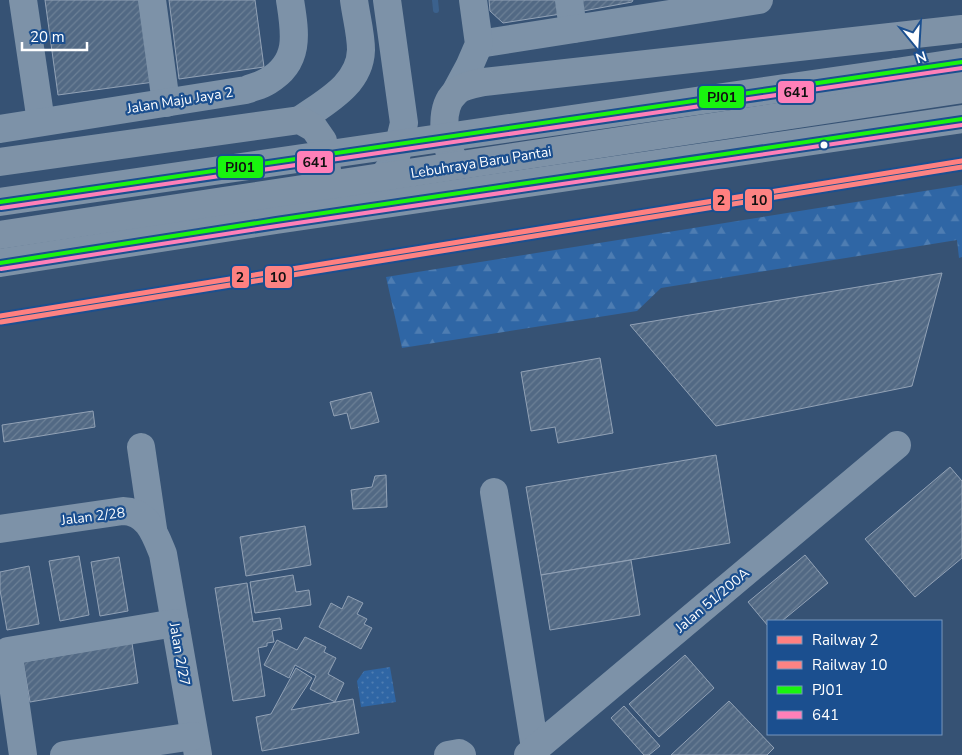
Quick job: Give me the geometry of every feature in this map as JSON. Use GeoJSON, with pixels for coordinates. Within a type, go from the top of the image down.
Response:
{"type":"FeatureCollection","features":[{"type":"Feature","properties":{"kind":"highway"},"geometry":{"type":"LineString","coordinates":[[512,186],[480,181],[462,171],[451,156],[446,140],[444,122],[446,108],[455,93],[469,86],[484,82],[962,30]]}},
{"type":"Feature","properties":{"kind":"highway","name":"Lebuhraya Baru Pantai"},"geometry":{"type":"LineString","coordinates":[[0,202],[962,62]]}},
{"type":"Feature","properties":{"kind":"highway","name":"Lebuhraya Baru Pantai"},"geometry":{"type":"LineString","coordinates":[[0,235],[962,89]]}},
{"type":"Feature","properties":{"kind":"highway"},"geometry":{"type":"LineString","coordinates":[[0,263],[276,220],[962,119]]}},
{"type":"Feature","properties":{"kind":"highway"},"geometry":{"type":"LineString","coordinates":[[0,162],[300,120],[314,128],[324,141],[327,170],[318,186],[307,199],[276,220]]}},
{"type":"Feature","properties":{"kind":"street"},"geometry":{"type":"LineString","coordinates":[[24,0],[41,122]]}},
{"type":"Feature","properties":{"kind":"street"},"geometry":{"type":"LineString","coordinates":[[152,0],[166,103]]}},
{"type":"Feature","properties":{"kind":"street","name":"Jalan Maju Jaya 2"},"geometry":{"type":"LineString","coordinates":[[0,128],[246,90],[268,82],[283,70],[292,54],[295,34],[290,0]]}},
{"type":"Feature","properties":{"kind":"street"},"geometry":{"type":"LineString","coordinates":[[300,120],[332,98],[350,81],[358,66],[361,50],[354,0]]}},
{"type":"Feature","properties":{"kind":"street"},"geometry":{"type":"LineString","coordinates":[[276,220],[331,203],[362,190],[381,179],[395,161],[404,123],[387,0]]}},
{"type":"Feature","properties":{"kind":"street"},"geometry":{"type":"LineString","coordinates":[[455,93],[479,44],[473,0]]}},
{"type":"Feature","properties":{"kind":"street"},"geometry":{"type":"LineString","coordinates":[[568,0],[573,29]]}},
{"type":"Feature","properties":{"kind":"street"},"geometry":{"type":"LineString","coordinates":[[479,44],[573,29],[693,5],[759,0]]}},
{"type":"Feature","properties":{"kind":"street","name":"Jalan 51/200A"},"geometry":{"type":"LineString","coordinates":[[532,752],[897,445]]}},
{"type":"Feature","properties":{"kind":"street"},"geometry":{"type":"LineString","coordinates":[[141,447],[153,529]]}},
{"type":"Feature","properties":{"kind":"street"},"geometry":{"type":"LineString","coordinates":[[494,492],[532,752]]}},
{"type":"Feature","properties":{"kind":"street","name":"Jalan 2/28"},"geometry":{"type":"LineString","coordinates":[[0,529],[132,511],[139,514],[153,529],[163,554]]}},
{"type":"Feature","properties":{"kind":"street","name":"Jalan 2/27"},"geometry":{"type":"LineString","coordinates":[[163,554],[196,745]]}},
{"type":"Feature","properties":{"kind":"street"},"geometry":{"type":"LineString","coordinates":[[23,755],[8,651],[175,623]]}},
{"type":"Feature","properties":{"kind":"street"},"geometry":{"type":"LineString","coordinates":[[68,755],[196,745]]}},
{"type":"Feature","properties":{"kind":"street"},"geometry":{"type":"LineString","coordinates":[[448,755],[460,753],[462,755]]}},
{"type":"Feature","properties":{"kind":"green space"},"geometry":{"type":"Polygon","coordinates":[[[962,185],[962,257],[959,258],[957,240],[661,288],[637,311],[402,348],[386,277],[962,185]]]}},
{"type":"Feature","properties":{"kind":"green space"},"geometry":{"type":"Polygon","coordinates":[[[390,667],[396,702],[361,707],[357,681],[364,671],[390,667]]]}},
{"type":"Feature","properties":{"kind":"building"},"geometry":{"type":"Polygon","coordinates":[[[45,0],[143,0],[154,82],[58,95],[45,0]]]}},
{"type":"Feature","properties":{"kind":"building"},"geometry":{"type":"Polygon","coordinates":[[[169,0],[255,0],[264,67],[179,79],[169,0]]]}},
{"type":"Feature","properties":{"kind":"building"},"geometry":{"type":"Polygon","coordinates":[[[489,0],[559,0],[561,14],[503,23],[490,11],[489,0]]]}},
{"type":"Feature","properties":{"kind":"building"},"geometry":{"type":"Polygon","coordinates":[[[576,0],[633,0],[632,2],[578,12],[576,0]]]}},
{"type":"Feature","properties":{"kind":"building"},"geometry":{"type":"Polygon","coordinates":[[[942,273],[912,386],[716,426],[630,325],[942,273]]]}},
{"type":"Feature","properties":{"kind":"building"},"geometry":{"type":"Polygon","coordinates":[[[600,358],[613,433],[558,443],[555,427],[531,431],[521,372],[600,358]]]}},
{"type":"Feature","properties":{"kind":"building"},"geometry":{"type":"Polygon","coordinates":[[[371,392],[379,422],[351,429],[347,413],[334,416],[330,402],[371,392]]]}},
{"type":"Feature","properties":{"kind":"building"},"geometry":{"type":"Polygon","coordinates":[[[93,411],[95,427],[4,442],[2,425],[93,411]]]}},
{"type":"Feature","properties":{"kind":"building"},"geometry":{"type":"Polygon","coordinates":[[[716,455],[730,543],[541,575],[526,487],[716,455]]]}},
{"type":"Feature","properties":{"kind":"building"},"geometry":{"type":"Polygon","coordinates":[[[950,467],[962,481],[962,558],[915,597],[865,539],[950,467]]]}},
{"type":"Feature","properties":{"kind":"building"},"geometry":{"type":"Polygon","coordinates":[[[386,475],[387,507],[353,509],[351,490],[372,487],[375,476],[386,475]]]}},
{"type":"Feature","properties":{"kind":"building"},"geometry":{"type":"Polygon","coordinates":[[[305,526],[311,565],[246,576],[240,537],[305,526]]]}},
{"type":"Feature","properties":{"kind":"building"},"geometry":{"type":"Polygon","coordinates":[[[805,555],[828,583],[783,620],[767,620],[767,625],[748,602],[805,555]]]}},
{"type":"Feature","properties":{"kind":"building"},"geometry":{"type":"Polygon","coordinates":[[[79,556],[89,615],[60,621],[49,561],[79,556]]]}},
{"type":"Feature","properties":{"kind":"building"},"geometry":{"type":"Polygon","coordinates":[[[119,557],[128,611],[100,616],[91,562],[119,557]]]}},
{"type":"Feature","properties":{"kind":"building"},"geometry":{"type":"Polygon","coordinates":[[[631,560],[640,615],[550,630],[541,575],[631,560]]]}},
{"type":"Feature","properties":{"kind":"building"},"geometry":{"type":"Polygon","coordinates":[[[29,566],[39,624],[7,630],[0,590],[0,572],[29,566]]]}},
{"type":"Feature","properties":{"kind":"building"},"geometry":{"type":"Polygon","coordinates":[[[293,575],[296,592],[309,590],[311,605],[255,613],[250,582],[293,575]]]}},
{"type":"Feature","properties":{"kind":"building"},"geometry":{"type":"Polygon","coordinates":[[[247,583],[253,622],[280,618],[282,629],[272,631],[274,642],[267,643],[267,646],[258,648],[265,696],[233,701],[215,588],[247,583]]]}},
{"type":"Feature","properties":{"kind":"building"},"geometry":{"type":"Polygon","coordinates":[[[348,596],[363,603],[357,614],[367,619],[364,624],[372,628],[361,649],[319,627],[331,603],[342,609],[348,596]]]}},
{"type":"Feature","properties":{"kind":"building"},"geometry":{"type":"Polygon","coordinates":[[[305,637],[326,647],[324,652],[336,658],[328,674],[344,683],[335,702],[310,689],[316,676],[295,665],[289,678],[264,665],[277,640],[297,650],[305,637]]]}},
{"type":"Feature","properties":{"kind":"building"},"geometry":{"type":"Polygon","coordinates":[[[132,643],[138,683],[30,702],[23,662],[132,643]]]}},
{"type":"Feature","properties":{"kind":"building"},"geometry":{"type":"Polygon","coordinates":[[[685,655],[714,688],[659,737],[629,704],[685,655]]]}},
{"type":"Feature","properties":{"kind":"building"},"geometry":{"type":"Polygon","coordinates":[[[296,668],[312,678],[291,710],[353,699],[359,733],[262,751],[256,717],[271,714],[296,668]]]}},
{"type":"Feature","properties":{"kind":"building"},"geometry":{"type":"Polygon","coordinates":[[[729,701],[774,748],[767,755],[671,755],[729,701]]]}},
{"type":"Feature","properties":{"kind":"building"},"geometry":{"type":"Polygon","coordinates":[[[624,706],[660,746],[649,755],[644,755],[611,718],[624,706]]]}},
{"type":"Feature","properties":{"kind":"waterway"},"geometry":{"type":"LineString","coordinates":[[435,0],[436,10]]}},
{"type":"Feature","properties":{"kind":"rail line","name":"2"},"geometry":{"type":"LineString","coordinates":[[0,316],[962,161]]}},
{"type":"Feature","properties":{"kind":"rail line","name":"10"},"geometry":{"type":"LineString","coordinates":[[1,322],[962,167]]}},
{"type":"Feature","properties":{"kind":"transit line","name":"PJ01"},"geometry":{"type":"LineString","coordinates":[[0,202],[962,62]]}},
{"type":"Feature","properties":{"kind":"transit line","name":"641"},"geometry":{"type":"LineString","coordinates":[[1,208],[962,68]]}},
{"type":"Feature","properties":{"kind":"transit line","name":"PJ01"},"geometry":{"type":"LineString","coordinates":[[0,263],[276,220],[962,119]]}},
{"type":"Feature","properties":{"kind":"transit line","name":"641"},"geometry":{"type":"LineString","coordinates":[[1,269],[277,226],[962,125]]}}]}
